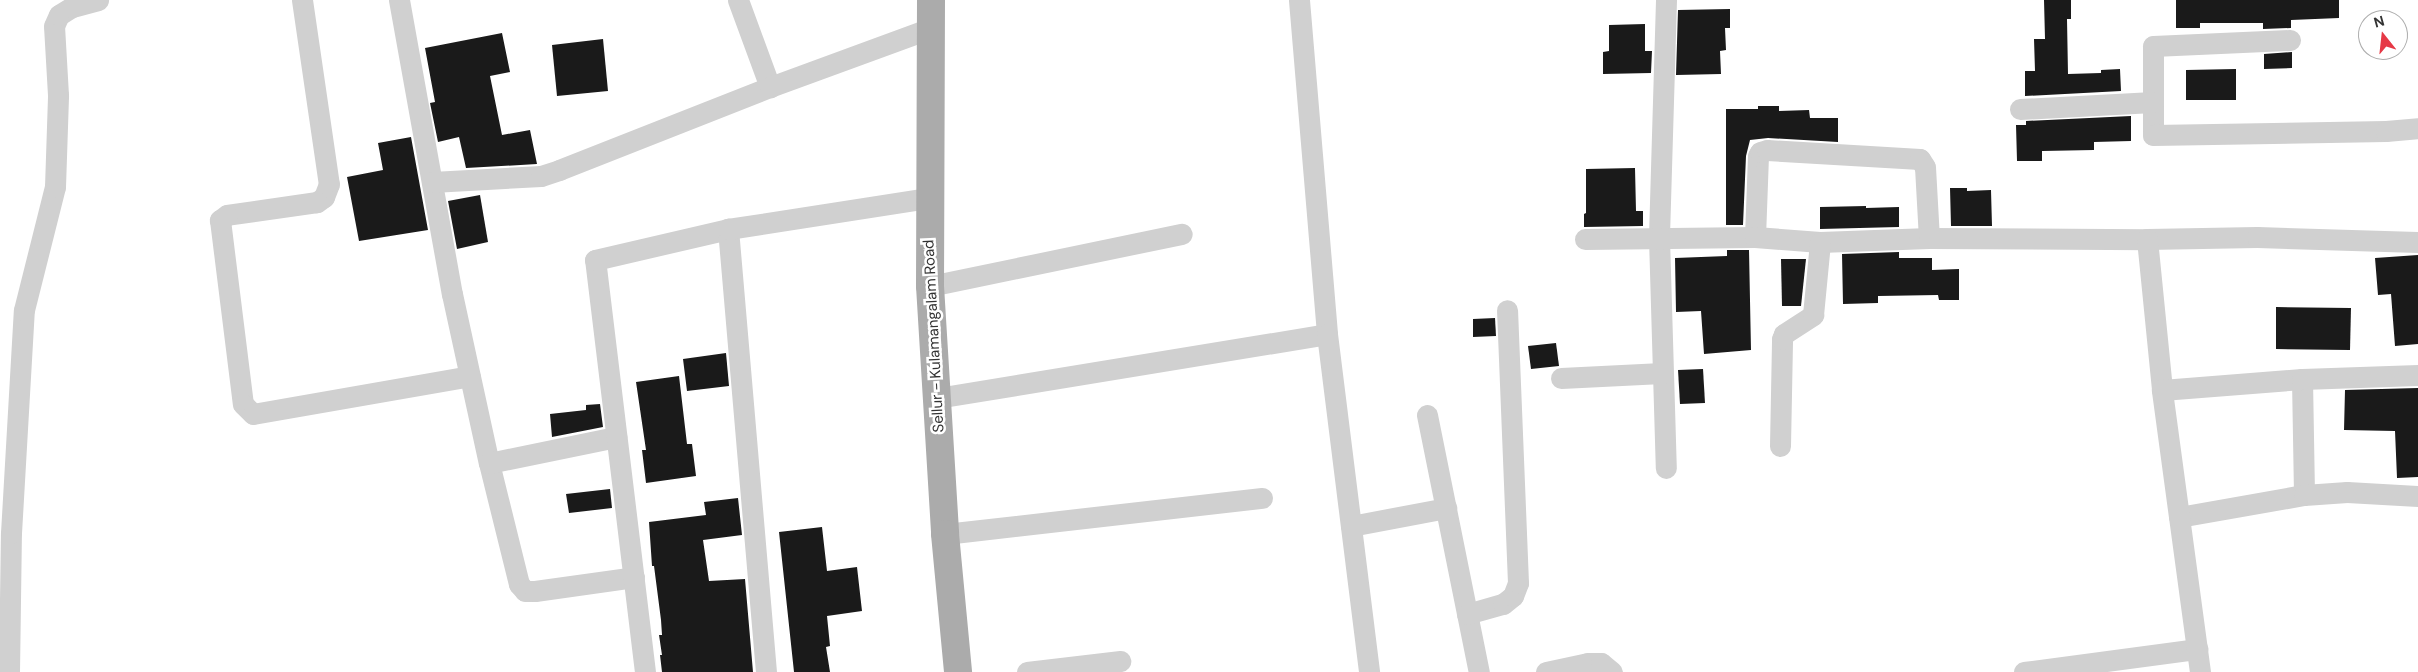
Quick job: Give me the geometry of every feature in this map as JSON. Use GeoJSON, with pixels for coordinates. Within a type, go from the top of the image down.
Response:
{"type":"FeatureCollection","features":[{"type":"Feature","properties":{"kind":"main road","name":"Sellur - Kulamangalam Road"},"geometry":{"type":"LineString","coordinates":[[931,0],[930,286],[945,534],[958,672]]}},
{"type":"Feature","properties":{"kind":"street"},"geometry":{"type":"LineString","coordinates":[[9,672],[11,533],[24,310],[55,187],[58,95],[54,26],[59,15],[72,7],[98,0]]}},
{"type":"Feature","properties":{"kind":"street"},"geometry":{"type":"LineString","coordinates":[[302,0],[329,184],[324,197],[317,202],[226,215],[220,220],[243,404],[253,414],[470,376]]}},
{"type":"Feature","properties":{"kind":"street"},"geometry":{"type":"LineString","coordinates":[[399,0],[470,376],[519,584],[525,591],[634,577]]}},
{"type":"Feature","properties":{"kind":"street"},"geometry":{"type":"LineString","coordinates":[[738,0],[770,87]]}},
{"type":"Feature","properties":{"kind":"street"},"geometry":{"type":"LineString","coordinates":[[1299,0],[1327,334],[1369,672]]}},
{"type":"Feature","properties":{"kind":"street"},"geometry":{"type":"LineString","coordinates":[[1666,0],[1659,238],[1666,468]]}},
{"type":"Feature","properties":{"kind":"street"},"geometry":{"type":"LineString","coordinates":[[432,182],[541,176],[770,87],[931,28]]}},
{"type":"Feature","properties":{"kind":"street"},"geometry":{"type":"LineString","coordinates":[[2290,40],[2153,46],[2153,135],[2386,131],[2418,128]]}},
{"type":"Feature","properties":{"kind":"street"},"geometry":{"type":"LineString","coordinates":[[2020,108],[2153,102]]}},
{"type":"Feature","properties":{"kind":"street"},"geometry":{"type":"LineString","coordinates":[[1755,237],[1758,156],[1760,152],[1767,150],[1920,159],[1925,167],[1929,238]]}},
{"type":"Feature","properties":{"kind":"street"},"geometry":{"type":"LineString","coordinates":[[645,672],[595,260],[728,230],[929,198]]}},
{"type":"Feature","properties":{"kind":"street"},"geometry":{"type":"LineString","coordinates":[[728,230],[766,672]]}},
{"type":"Feature","properties":{"kind":"street"},"geometry":{"type":"LineString","coordinates":[[930,286],[1182,234]]}},
{"type":"Feature","properties":{"kind":"street"},"geometry":{"type":"LineString","coordinates":[[1585,238],[1755,237],[1820,242],[1929,238],[2147,239],[2257,237],[2418,242]]}},
{"type":"Feature","properties":{"kind":"street"},"geometry":{"type":"LineString","coordinates":[[2147,239],[2162,390],[2200,672]]}},
{"type":"Feature","properties":{"kind":"street"},"geometry":{"type":"LineString","coordinates":[[1780,446],[1782,339],[1784,334],[1813,315],[1820,242]]}},
{"type":"Feature","properties":{"kind":"street"},"geometry":{"type":"LineString","coordinates":[[1467,614],[1503,604],[1513,596],[1518,582],[1507,310]]}},
{"type":"Feature","properties":{"kind":"street"},"geometry":{"type":"LineString","coordinates":[[937,398],[1327,334]]}},
{"type":"Feature","properties":{"kind":"street"},"geometry":{"type":"LineString","coordinates":[[1561,378],[1662,373]]}},
{"type":"Feature","properties":{"kind":"street"},"geometry":{"type":"LineString","coordinates":[[2162,390],[2302,379],[2418,375]]}},
{"type":"Feature","properties":{"kind":"street"},"geometry":{"type":"LineString","coordinates":[[2302,379],[2304,495]]}},
{"type":"Feature","properties":{"kind":"street"},"geometry":{"type":"LineString","coordinates":[[1427,415],[1479,672]]}},
{"type":"Feature","properties":{"kind":"street"},"geometry":{"type":"LineString","coordinates":[[489,463],[616,437]]}},
{"type":"Feature","properties":{"kind":"street"},"geometry":{"type":"LineString","coordinates":[[2180,517],[2304,495],[2347,492],[2418,496]]}},
{"type":"Feature","properties":{"kind":"street"},"geometry":{"type":"LineString","coordinates":[[945,534],[1262,498]]}},
{"type":"Feature","properties":{"kind":"street"},"geometry":{"type":"LineString","coordinates":[[1351,526],[1446,508]]}},
{"type":"Feature","properties":{"kind":"street"},"geometry":{"type":"LineString","coordinates":[[2024,672],[2197,649]]}},
{"type":"Feature","properties":{"kind":"street"},"geometry":{"type":"LineString","coordinates":[[1027,672],[1120,661]]}},
{"type":"Feature","properties":{"kind":"street"},"geometry":{"type":"LineString","coordinates":[[1546,672],[1601,662],[1612,672]]}},
{"type":"Feature","properties":{"kind":"building"},"geometry":{"type":"Polygon","coordinates":[[[2044,0],[2071,0],[2071,19],[2067,19],[2068,74],[2101,73],[2101,70],[2120,69],[2121,91],[2025,96],[2025,71],[2035,71],[2034,39],[2045,39],[2044,0]]]}},
{"type":"Feature","properties":{"kind":"building"},"geometry":{"type":"Polygon","coordinates":[[[2176,0],[2339,0],[2339,18],[2291,20],[2291,28],[2263,29],[2263,23],[2200,23],[2200,28],[2176,28],[2176,0]]]}},
{"type":"Feature","properties":{"kind":"building"},"geometry":{"type":"Polygon","coordinates":[[[1730,9],[1730,28],[1725,28],[1726,50],[1720,51],[1721,74],[1676,75],[1678,10],[1730,9]]]}},
{"type":"Feature","properties":{"kind":"building"},"geometry":{"type":"Polygon","coordinates":[[[1645,24],[1645,51],[1652,51],[1651,73],[1603,74],[1603,52],[1609,51],[1609,25],[1645,24]]]}},
{"type":"Feature","properties":{"kind":"building"},"geometry":{"type":"Polygon","coordinates":[[[502,33],[510,72],[490,76],[502,135],[530,130],[537,164],[466,168],[459,137],[438,142],[430,103],[435,102],[425,48],[502,33]]]}},
{"type":"Feature","properties":{"kind":"building"},"geometry":{"type":"Polygon","coordinates":[[[603,39],[608,91],[557,96],[552,45],[603,39]]]}},
{"type":"Feature","properties":{"kind":"building"},"geometry":{"type":"Polygon","coordinates":[[[2292,52],[2292,68],[2264,69],[2264,54],[2292,52]]]}},
{"type":"Feature","properties":{"kind":"building"},"geometry":{"type":"Polygon","coordinates":[[[2236,69],[2236,100],[2186,100],[2186,70],[2236,69]]]}},
{"type":"Feature","properties":{"kind":"building"},"geometry":{"type":"Polygon","coordinates":[[[1758,106],[1779,106],[1779,111],[1809,110],[1810,118],[1838,118],[1838,142],[1768,138],[1750,140],[1746,156],[1743,225],[1726,225],[1726,109],[1758,109],[1758,106]]]}},
{"type":"Feature","properties":{"kind":"building"},"geometry":{"type":"Polygon","coordinates":[[[2131,116],[2131,141],[2094,142],[2094,150],[2042,151],[2042,161],[2017,161],[2016,125],[2026,125],[2026,121],[2131,116]]]}},
{"type":"Feature","properties":{"kind":"building"},"geometry":{"type":"Polygon","coordinates":[[[411,137],[428,230],[359,241],[347,177],[383,170],[378,143],[411,137]]]}},
{"type":"Feature","properties":{"kind":"building"},"geometry":{"type":"Polygon","coordinates":[[[1635,168],[1636,211],[1643,211],[1643,226],[1584,227],[1584,214],[1586,213],[1586,169],[1635,168]]]}},
{"type":"Feature","properties":{"kind":"building"},"geometry":{"type":"Polygon","coordinates":[[[1950,188],[1967,188],[1967,191],[1991,190],[1992,226],[1951,226],[1950,188]]]}},
{"type":"Feature","properties":{"kind":"building"},"geometry":{"type":"Polygon","coordinates":[[[480,195],[488,242],[457,249],[448,201],[480,195]]]}},
{"type":"Feature","properties":{"kind":"building"},"geometry":{"type":"Polygon","coordinates":[[[1866,206],[1866,208],[1899,207],[1899,227],[1820,229],[1820,207],[1866,206]]]}},
{"type":"Feature","properties":{"kind":"building"},"geometry":{"type":"Polygon","coordinates":[[[1727,250],[1749,250],[1751,350],[1704,354],[1701,311],[1676,312],[1675,258],[1727,256],[1727,250]]]}},
{"type":"Feature","properties":{"kind":"building"},"geometry":{"type":"Polygon","coordinates":[[[1899,252],[1899,258],[1932,258],[1932,270],[1959,269],[1959,300],[1939,300],[1938,295],[1878,296],[1878,303],[1843,304],[1842,254],[1899,252]]]}},
{"type":"Feature","properties":{"kind":"building"},"geometry":{"type":"Polygon","coordinates":[[[2418,255],[2418,344],[2395,346],[2391,294],[2378,295],[2375,258],[2418,255]]]}},
{"type":"Feature","properties":{"kind":"building"},"geometry":{"type":"Polygon","coordinates":[[[1781,259],[1806,259],[1801,306],[1782,306],[1781,259]]]}},
{"type":"Feature","properties":{"kind":"building"},"geometry":{"type":"Polygon","coordinates":[[[2276,307],[2351,308],[2350,350],[2276,349],[2276,307]]]}},
{"type":"Feature","properties":{"kind":"building"},"geometry":{"type":"Polygon","coordinates":[[[1495,318],[1496,336],[1473,337],[1473,319],[1495,318]]]}},
{"type":"Feature","properties":{"kind":"building"},"geometry":{"type":"Polygon","coordinates":[[[1556,343],[1559,366],[1531,369],[1528,346],[1556,343]]]}},
{"type":"Feature","properties":{"kind":"building"},"geometry":{"type":"Polygon","coordinates":[[[726,353],[729,386],[687,391],[683,359],[726,353]]]}},
{"type":"Feature","properties":{"kind":"building"},"geometry":{"type":"Polygon","coordinates":[[[1703,369],[1705,403],[1680,404],[1678,370],[1703,369]]]}},
{"type":"Feature","properties":{"kind":"building"},"geometry":{"type":"Polygon","coordinates":[[[679,376],[687,444],[692,444],[696,476],[646,483],[642,450],[646,450],[636,382],[679,376]]]}},
{"type":"Feature","properties":{"kind":"building"},"geometry":{"type":"Polygon","coordinates":[[[2418,388],[2418,477],[2397,478],[2395,431],[2344,430],[2345,390],[2418,388]]]}},
{"type":"Feature","properties":{"kind":"building"},"geometry":{"type":"Polygon","coordinates":[[[600,404],[603,427],[552,437],[550,414],[586,410],[586,405],[600,404]]]}},
{"type":"Feature","properties":{"kind":"building"},"geometry":{"type":"Polygon","coordinates":[[[610,489],[612,508],[569,513],[566,494],[610,489]]]}},
{"type":"Feature","properties":{"kind":"building"},"geometry":{"type":"Polygon","coordinates":[[[738,498],[742,535],[703,540],[709,581],[745,579],[753,672],[662,672],[659,635],[662,635],[661,620],[654,566],[652,566],[649,522],[706,515],[704,502],[738,498]]]}},
{"type":"Feature","properties":{"kind":"building"},"geometry":{"type":"Polygon","coordinates":[[[822,527],[827,571],[857,567],[862,611],[827,616],[830,646],[826,647],[830,672],[794,672],[779,532],[822,527]]]}}]}
